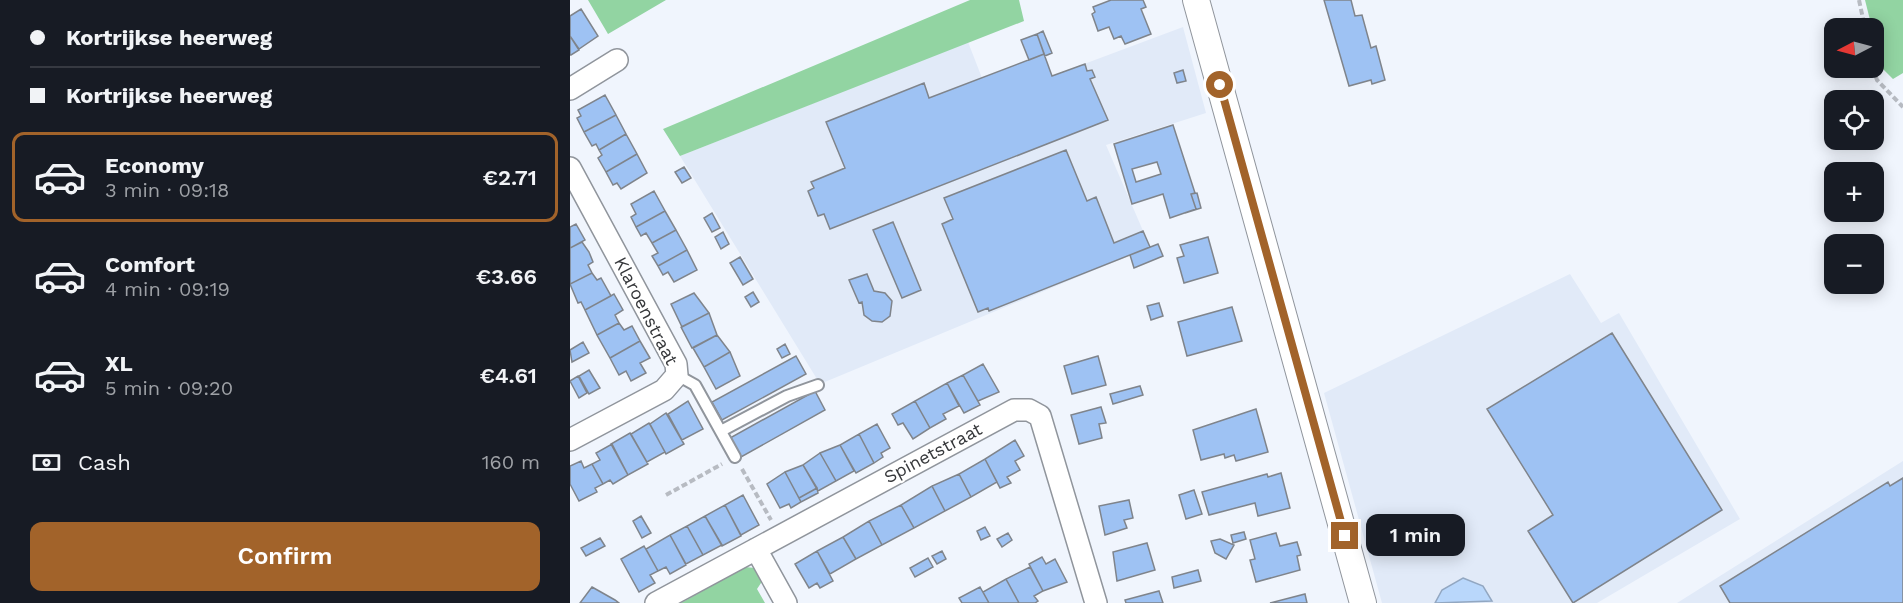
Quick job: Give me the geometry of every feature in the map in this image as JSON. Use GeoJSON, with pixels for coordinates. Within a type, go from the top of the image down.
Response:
{"type":"FeatureCollection","features":[{"type":"Feature","properties":{"kind":"street"},"geometry":{"type":"LineString","coordinates":[[1196,0],[1363,603]]}},
{"type":"Feature","properties":{"kind":"street"},"geometry":{"type":"LineString","coordinates":[[570,89],[616,60]]}},
{"type":"Feature","properties":{"kind":"street","name":"Klaroenstraat"},"geometry":{"type":"LineString","coordinates":[[570,168],[676,364],[677,375],[673,383],[664,390],[570,440]]}},
{"type":"Feature","properties":{"kind":"street","name":"Spinetstraat"},"geometry":{"type":"LineString","coordinates":[[656,603],[1014,410],[1029,410],[1040,416],[1093,602]]}},
{"type":"Feature","properties":{"kind":"street"},"geometry":{"type":"LineString","coordinates":[[756,549],[786,603]]}},
{"type":"Feature","properties":{"kind":"lane"},"geometry":{"type":"LineString","coordinates":[[677,375],[695,385],[735,457]]}},
{"type":"Feature","properties":{"kind":"lane"},"geometry":{"type":"LineString","coordinates":[[721,431],[788,396],[818,385]]}},
{"type":"Feature","properties":{"kind":"path"},"geometry":{"type":"LineString","coordinates":[[1859,0],[1863,18]]}},
{"type":"Feature","properties":{"kind":"path"},"geometry":{"type":"LineString","coordinates":[[1876,78],[1903,107]]}},
{"type":"Feature","properties":{"kind":"path"},"geometry":{"type":"LineString","coordinates":[[666,495],[735,457],[780,536]]}},
{"type":"Feature","properties":{"kind":"shaded area"},"geometry":{"type":"Polygon","coordinates":[[[1183,27],[1206,113],[1106,145],[1150,247],[820,384],[680,156],[968,42],[982,78],[1044,54],[1052,76],[1183,27]]]}},
{"type":"Feature","properties":{"kind":"shaded area"},"geometry":{"type":"Polygon","coordinates":[[[1570,274],[1601,323],[1619,313],[1740,519],[1597,603],[1382,603],[1324,393],[1570,274]]]}},
{"type":"Feature","properties":{"kind":"shaded area"},"geometry":{"type":"Polygon","coordinates":[[[1903,461],[1903,603],[1677,603],[1903,461]]]}},
{"type":"Feature","properties":{"kind":"green space"},"geometry":{"type":"Polygon","coordinates":[[[588,0],[666,0],[608,34],[588,0]]]}},
{"type":"Feature","properties":{"kind":"green space"},"geometry":{"type":"Polygon","coordinates":[[[970,0],[1019,0],[1024,21],[680,156],[663,129],[970,0]]]}},
{"type":"Feature","properties":{"kind":"green space"},"geometry":{"type":"Polygon","coordinates":[[[1865,0],[1903,0],[1903,73],[1893,79],[1884,70],[1884,18],[1870,18],[1865,0]]]}},
{"type":"Feature","properties":{"kind":"green space"},"geometry":{"type":"Polygon","coordinates":[[[745,567],[755,568],[763,580],[757,589],[765,603],[681,603],[745,567]]]}},
{"type":"Feature","properties":{"kind":"water"},"geometry":{"type":"Polygon","coordinates":[[[1463,578],[1483,586],[1492,601],[1435,603],[1442,590],[1463,578]]]}},
{"type":"Feature","properties":{"kind":"building"},"geometry":{"type":"Polygon","coordinates":[[[1111,0],[1143,0],[1146,7],[1141,9],[1151,34],[1125,44],[1121,36],[1114,39],[1109,27],[1098,31],[1092,14],[1095,12],[1093,7],[1111,0]]]}},
{"type":"Feature","properties":{"kind":"building"},"geometry":{"type":"Polygon","coordinates":[[[1324,0],[1351,0],[1355,16],[1362,15],[1371,48],[1376,46],[1385,80],[1372,84],[1371,80],[1349,86],[1324,0]]]}},
{"type":"Feature","properties":{"kind":"building"},"geometry":{"type":"Polygon","coordinates":[[[581,9],[598,36],[579,49],[570,36],[570,16],[581,9]]]}},
{"type":"Feature","properties":{"kind":"building"},"geometry":{"type":"Polygon","coordinates":[[[1043,31],[1052,53],[1045,56],[1037,34],[1043,31]]]}},
{"type":"Feature","properties":{"kind":"building"},"geometry":{"type":"Polygon","coordinates":[[[1037,34],[1044,54],[1029,60],[1021,40],[1037,34]]]}},
{"type":"Feature","properties":{"kind":"building"},"geometry":{"type":"Polygon","coordinates":[[[570,36],[579,50],[571,55],[570,55],[570,36]]]}},
{"type":"Feature","properties":{"kind":"building"},"geometry":{"type":"Polygon","coordinates":[[[1044,54],[1052,76],[1085,64],[1087,71],[1092,70],[1095,77],[1090,79],[1108,120],[830,229],[824,214],[818,216],[808,191],[814,188],[811,182],[845,168],[826,122],[924,83],[929,98],[1044,54]]]}},
{"type":"Feature","properties":{"kind":"building"},"geometry":{"type":"Polygon","coordinates":[[[1183,70],[1186,81],[1177,83],[1174,73],[1183,70]]]}},
{"type":"Feature","properties":{"kind":"building"},"geometry":{"type":"Polygon","coordinates":[[[605,95],[616,115],[584,132],[577,118],[581,116],[578,110],[605,95]]]}},
{"type":"Feature","properties":{"kind":"building"},"geometry":{"type":"Polygon","coordinates":[[[616,115],[626,134],[599,150],[596,144],[592,146],[584,132],[616,115]]]}},
{"type":"Feature","properties":{"kind":"building"},"geometry":{"type":"Polygon","coordinates":[[[1173,125],[1195,193],[1191,194],[1196,209],[1170,218],[1163,194],[1132,204],[1114,144],[1173,125]],[[1157,162],[1132,169],[1136,182],[1161,174],[1157,162]]]}},
{"type":"Feature","properties":{"kind":"building"},"geometry":{"type":"Polygon","coordinates":[[[626,134],[637,154],[606,172],[598,158],[602,155],[599,150],[626,134]]]}},
{"type":"Feature","properties":{"kind":"building"},"geometry":{"type":"Polygon","coordinates":[[[1066,150],[1087,201],[1096,197],[1114,243],[1143,231],[1150,247],[989,311],[988,308],[978,312],[942,224],[953,219],[944,198],[1066,150]]]}},
{"type":"Feature","properties":{"kind":"building"},"geometry":{"type":"Polygon","coordinates":[[[637,154],[647,173],[621,189],[617,183],[613,185],[606,172],[637,154]]]}},
{"type":"Feature","properties":{"kind":"building"},"geometry":{"type":"Polygon","coordinates":[[[684,167],[691,178],[682,183],[675,172],[684,167]]]}},
{"type":"Feature","properties":{"kind":"building"},"geometry":{"type":"Polygon","coordinates":[[[654,191],[665,211],[636,227],[631,217],[636,214],[631,204],[654,191]]]}},
{"type":"Feature","properties":{"kind":"building"},"geometry":{"type":"Polygon","coordinates":[[[1197,193],[1201,208],[1185,213],[1196,209],[1191,194],[1197,193]]]}},
{"type":"Feature","properties":{"kind":"building"},"geometry":{"type":"Polygon","coordinates":[[[665,211],[676,230],[652,243],[646,233],[641,236],[636,227],[665,211]]]}},
{"type":"Feature","properties":{"kind":"building"},"geometry":{"type":"Polygon","coordinates":[[[712,213],[720,228],[712,232],[704,218],[712,213]]]}},
{"type":"Feature","properties":{"kind":"building"},"geometry":{"type":"Polygon","coordinates":[[[893,222],[921,290],[902,298],[873,230],[893,222]]]}},
{"type":"Feature","properties":{"kind":"building"},"geometry":{"type":"Polygon","coordinates":[[[576,224],[585,240],[570,248],[570,227],[576,224]]]}},
{"type":"Feature","properties":{"kind":"building"},"geometry":{"type":"Polygon","coordinates":[[[676,230],[687,250],[658,266],[652,256],[658,253],[652,243],[676,230]]]}},
{"type":"Feature","properties":{"kind":"building"},"geometry":{"type":"Polygon","coordinates":[[[723,232],[729,244],[721,249],[715,237],[723,232]]]}},
{"type":"Feature","properties":{"kind":"building"},"geometry":{"type":"Polygon","coordinates":[[[1208,237],[1218,273],[1184,283],[1177,258],[1184,256],[1180,245],[1208,237]]]}},
{"type":"Feature","properties":{"kind":"building"},"geometry":{"type":"Polygon","coordinates":[[[582,242],[593,262],[588,265],[592,273],[570,284],[570,248],[582,242]]]}},
{"type":"Feature","properties":{"kind":"building"},"geometry":{"type":"Polygon","coordinates":[[[1158,244],[1163,256],[1134,268],[1130,255],[1158,244]]]}},
{"type":"Feature","properties":{"kind":"building"},"geometry":{"type":"Polygon","coordinates":[[[687,250],[697,270],[674,282],[668,272],[663,275],[658,266],[687,250]]]}},
{"type":"Feature","properties":{"kind":"building"},"geometry":{"type":"Polygon","coordinates":[[[740,257],[753,279],[743,285],[730,263],[740,257]]]}},
{"type":"Feature","properties":{"kind":"building"},"geometry":{"type":"Polygon","coordinates":[[[592,273],[597,280],[601,278],[611,296],[585,310],[581,302],[578,303],[570,284],[592,273]]]}},
{"type":"Feature","properties":{"kind":"building"},"geometry":{"type":"Polygon","coordinates":[[[867,274],[874,291],[885,293],[892,301],[890,316],[882,322],[872,321],[864,315],[862,302],[859,303],[849,280],[867,274]]]}},
{"type":"Feature","properties":{"kind":"building"},"geometry":{"type":"Polygon","coordinates":[[[753,292],[759,302],[751,307],[745,297],[753,292]]]}},
{"type":"Feature","properties":{"kind":"building"},"geometry":{"type":"Polygon","coordinates":[[[694,293],[709,313],[682,327],[671,304],[694,293]]]}},
{"type":"Feature","properties":{"kind":"building"},"geometry":{"type":"Polygon","coordinates":[[[614,294],[623,310],[615,315],[619,323],[597,335],[585,310],[614,294]]]}},
{"type":"Feature","properties":{"kind":"building"},"geometry":{"type":"Polygon","coordinates":[[[1159,303],[1163,316],[1151,320],[1147,306],[1159,303]]]}},
{"type":"Feature","properties":{"kind":"building"},"geometry":{"type":"Polygon","coordinates":[[[1232,307],[1242,341],[1187,356],[1178,322],[1232,307]]]}},
{"type":"Feature","properties":{"kind":"building"},"geometry":{"type":"Polygon","coordinates":[[[709,313],[717,335],[692,348],[681,327],[709,313]]]}},
{"type":"Feature","properties":{"kind":"building"},"geometry":{"type":"Polygon","coordinates":[[[619,323],[624,330],[632,326],[640,341],[610,358],[597,335],[619,323]]]}},
{"type":"Feature","properties":{"kind":"building"},"geometry":{"type":"Polygon","coordinates":[[[1612,333],[1722,510],[1573,603],[1528,531],[1553,515],[1487,409],[1612,333]]]}},
{"type":"Feature","properties":{"kind":"building"},"geometry":{"type":"Polygon","coordinates":[[[717,335],[730,352],[704,367],[693,348],[717,335]]]}},
{"type":"Feature","properties":{"kind":"building"},"geometry":{"type":"Polygon","coordinates":[[[640,341],[650,358],[640,363],[646,373],[631,381],[626,371],[619,375],[610,358],[640,341]]]}},
{"type":"Feature","properties":{"kind":"building"},"geometry":{"type":"Polygon","coordinates":[[[583,342],[589,353],[572,362],[570,350],[583,342]]]}},
{"type":"Feature","properties":{"kind":"building"},"geometry":{"type":"Polygon","coordinates":[[[785,344],[790,354],[782,358],[777,349],[785,344]]]}},
{"type":"Feature","properties":{"kind":"building"},"geometry":{"type":"Polygon","coordinates":[[[730,352],[740,376],[716,389],[704,367],[730,352]]]}},
{"type":"Feature","properties":{"kind":"building"},"geometry":{"type":"Polygon","coordinates":[[[796,356],[806,374],[722,420],[712,402],[796,356]]]}},
{"type":"Feature","properties":{"kind":"building"},"geometry":{"type":"Polygon","coordinates":[[[1098,356],[1106,385],[1072,394],[1064,366],[1098,356]]]}},
{"type":"Feature","properties":{"kind":"building"},"geometry":{"type":"Polygon","coordinates":[[[983,364],[999,392],[978,401],[963,375],[983,364]]]}},
{"type":"Feature","properties":{"kind":"building"},"geometry":{"type":"Polygon","coordinates":[[[589,370],[600,388],[589,394],[579,376],[589,370]]]}},
{"type":"Feature","properties":{"kind":"building"},"geometry":{"type":"Polygon","coordinates":[[[963,375],[980,405],[964,413],[947,383],[963,375]]]}},
{"type":"Feature","properties":{"kind":"building"},"geometry":{"type":"Polygon","coordinates":[[[578,376],[587,393],[579,398],[570,381],[578,376]]]}},
{"type":"Feature","properties":{"kind":"building"},"geometry":{"type":"Polygon","coordinates":[[[947,383],[959,406],[943,414],[946,419],[930,428],[915,401],[947,383]]]}},
{"type":"Feature","properties":{"kind":"building"},"geometry":{"type":"Polygon","coordinates":[[[1140,386],[1143,395],[1113,404],[1110,394],[1140,386]]]}},
{"type":"Feature","properties":{"kind":"building"},"geometry":{"type":"Polygon","coordinates":[[[815,391],[825,410],[741,457],[730,438],[815,391]]]}},
{"type":"Feature","properties":{"kind":"building"},"geometry":{"type":"Polygon","coordinates":[[[688,401],[703,429],[682,440],[668,414],[688,401]]]}},
{"type":"Feature","properties":{"kind":"building"},"geometry":{"type":"Polygon","coordinates":[[[915,401],[930,428],[913,439],[903,423],[898,425],[892,414],[915,401]]]}},
{"type":"Feature","properties":{"kind":"building"},"geometry":{"type":"Polygon","coordinates":[[[1101,407],[1106,423],[1099,424],[1102,438],[1079,444],[1071,415],[1101,407]]]}},
{"type":"Feature","properties":{"kind":"building"},"geometry":{"type":"Polygon","coordinates":[[[1256,409],[1268,452],[1236,461],[1234,455],[1225,458],[1224,454],[1201,460],[1193,430],[1256,409]]]}},
{"type":"Feature","properties":{"kind":"building"},"geometry":{"type":"Polygon","coordinates":[[[666,413],[684,444],[666,454],[650,424],[666,413]]]}},
{"type":"Feature","properties":{"kind":"building"},"geometry":{"type":"Polygon","coordinates":[[[649,423],[665,452],[647,462],[631,434],[649,423]]]}},
{"type":"Feature","properties":{"kind":"building"},"geometry":{"type":"Polygon","coordinates":[[[877,424],[890,448],[881,453],[883,457],[874,463],[859,434],[877,424]]]}},
{"type":"Feature","properties":{"kind":"building"},"geometry":{"type":"Polygon","coordinates":[[[630,433],[648,464],[628,475],[611,444],[630,433]]]}},
{"type":"Feature","properties":{"kind":"building"},"geometry":{"type":"Polygon","coordinates":[[[859,434],[874,463],[856,473],[840,445],[859,434]]]}},
{"type":"Feature","properties":{"kind":"building"},"geometry":{"type":"Polygon","coordinates":[[[1015,440],[1024,456],[1015,461],[1020,470],[1007,477],[1011,483],[1000,488],[985,459],[1015,440]]]}},
{"type":"Feature","properties":{"kind":"building"},"geometry":{"type":"Polygon","coordinates":[[[612,444],[628,475],[613,484],[610,480],[603,484],[592,464],[600,460],[596,453],[612,444]]]}},
{"type":"Feature","properties":{"kind":"building"},"geometry":{"type":"Polygon","coordinates":[[[840,445],[854,471],[836,481],[820,453],[840,445]]]}},
{"type":"Feature","properties":{"kind":"building"},"geometry":{"type":"Polygon","coordinates":[[[820,453],[836,481],[818,491],[803,465],[820,453]]]}},
{"type":"Feature","properties":{"kind":"building"},"geometry":{"type":"Polygon","coordinates":[[[985,459],[997,482],[971,497],[959,474],[985,459]]]}},
{"type":"Feature","properties":{"kind":"building"},"geometry":{"type":"Polygon","coordinates":[[[581,461],[584,468],[592,464],[603,484],[595,488],[597,492],[579,501],[570,484],[570,466],[581,461]]]}},
{"type":"Feature","properties":{"kind":"building"},"geometry":{"type":"Polygon","coordinates":[[[803,465],[817,488],[799,498],[785,472],[803,465]]]}},
{"type":"Feature","properties":{"kind":"building"},"geometry":{"type":"Polygon","coordinates":[[[785,472],[801,502],[791,508],[789,504],[780,508],[767,484],[785,472]]]}},
{"type":"Feature","properties":{"kind":"building"},"geometry":{"type":"Polygon","coordinates":[[[1281,473],[1290,508],[1258,516],[1255,503],[1209,515],[1202,492],[1267,474],[1268,477],[1281,473]]]}},
{"type":"Feature","properties":{"kind":"building"},"geometry":{"type":"Polygon","coordinates":[[[959,474],[971,497],[945,511],[932,486],[959,474]]]}},
{"type":"Feature","properties":{"kind":"building"},"geometry":{"type":"Polygon","coordinates":[[[1903,478],[1903,603],[1730,603],[1720,586],[1888,482],[1890,486],[1903,478]]]}},
{"type":"Feature","properties":{"kind":"building"},"geometry":{"type":"Polygon","coordinates":[[[932,486],[945,511],[914,528],[901,505],[932,486]]]}},
{"type":"Feature","properties":{"kind":"building"},"geometry":{"type":"Polygon","coordinates":[[[817,488],[818,493],[801,502],[799,498],[817,488]]]}},
{"type":"Feature","properties":{"kind":"building"},"geometry":{"type":"Polygon","coordinates":[[[1194,490],[1202,514],[1186,519],[1179,495],[1194,490]]]}},
{"type":"Feature","properties":{"kind":"building"},"geometry":{"type":"Polygon","coordinates":[[[743,495],[759,525],[741,535],[725,505],[743,495]]]}},
{"type":"Feature","properties":{"kind":"building"},"geometry":{"type":"Polygon","coordinates":[[[1129,500],[1133,518],[1124,520],[1127,528],[1105,535],[1099,506],[1129,500]]]}},
{"type":"Feature","properties":{"kind":"building"},"geometry":{"type":"Polygon","coordinates":[[[725,505],[741,536],[722,546],[705,516],[725,505]]]}},
{"type":"Feature","properties":{"kind":"building"},"geometry":{"type":"Polygon","coordinates":[[[901,505],[914,528],[882,545],[869,521],[901,505]]]}},
{"type":"Feature","properties":{"kind":"building"},"geometry":{"type":"Polygon","coordinates":[[[641,516],[651,533],[642,538],[633,521],[641,516]]]}},
{"type":"Feature","properties":{"kind":"building"},"geometry":{"type":"Polygon","coordinates":[[[705,516],[722,545],[703,555],[687,526],[705,516]]]}},
{"type":"Feature","properties":{"kind":"building"},"geometry":{"type":"Polygon","coordinates":[[[869,521],[882,545],[856,559],[843,537],[869,521]]]}},
{"type":"Feature","properties":{"kind":"building"},"geometry":{"type":"Polygon","coordinates":[[[687,526],[703,555],[686,564],[670,535],[687,526]]]}},
{"type":"Feature","properties":{"kind":"building"},"geometry":{"type":"Polygon","coordinates":[[[985,527],[990,536],[981,540],[977,531],[985,527]]]}},
{"type":"Feature","properties":{"kind":"building"},"geometry":{"type":"Polygon","coordinates":[[[1244,532],[1246,539],[1233,543],[1231,535],[1244,532]]]}},
{"type":"Feature","properties":{"kind":"building"},"geometry":{"type":"Polygon","coordinates":[[[1008,533],[1012,540],[1002,547],[997,539],[1008,533]]]}},
{"type":"Feature","properties":{"kind":"building"},"geometry":{"type":"Polygon","coordinates":[[[1276,533],[1280,546],[1297,542],[1301,555],[1297,556],[1300,570],[1256,582],[1250,560],[1255,559],[1250,540],[1276,533]]]}},
{"type":"Feature","properties":{"kind":"building"},"geometry":{"type":"Polygon","coordinates":[[[670,535],[686,565],[670,574],[666,567],[658,571],[646,549],[670,535]]]}},
{"type":"Feature","properties":{"kind":"building"},"geometry":{"type":"Polygon","coordinates":[[[843,537],[856,559],[830,574],[817,551],[843,537]]]}},
{"type":"Feature","properties":{"kind":"building"},"geometry":{"type":"Polygon","coordinates":[[[600,538],[605,546],[586,556],[581,548],[600,538]]]}},
{"type":"Feature","properties":{"kind":"building"},"geometry":{"type":"Polygon","coordinates":[[[1220,539],[1234,545],[1226,559],[1215,553],[1211,541],[1220,539]]]}},
{"type":"Feature","properties":{"kind":"building"},"geometry":{"type":"Polygon","coordinates":[[[1147,543],[1155,570],[1117,581],[1113,552],[1147,543]]]}},
{"type":"Feature","properties":{"kind":"building"},"geometry":{"type":"Polygon","coordinates":[[[644,546],[658,571],[650,575],[655,583],[639,592],[621,559],[644,546]]]}},
{"type":"Feature","properties":{"kind":"building"},"geometry":{"type":"Polygon","coordinates":[[[817,551],[833,581],[820,588],[817,583],[809,588],[795,564],[817,551]]]}},
{"type":"Feature","properties":{"kind":"building"},"geometry":{"type":"Polygon","coordinates":[[[942,551],[946,559],[937,564],[932,556],[942,551]]]}},
{"type":"Feature","properties":{"kind":"building"},"geometry":{"type":"Polygon","coordinates":[[[1042,557],[1046,564],[1055,559],[1067,582],[1043,591],[1029,564],[1042,557]]]}},
{"type":"Feature","properties":{"kind":"building"},"geometry":{"type":"Polygon","coordinates":[[[928,558],[933,567],[915,577],[910,568],[928,558]]]}},
{"type":"Feature","properties":{"kind":"building"},"geometry":{"type":"Polygon","coordinates":[[[1030,567],[1043,591],[1034,596],[1038,601],[1035,603],[1019,603],[1006,579],[1030,567]]]}},
{"type":"Feature","properties":{"kind":"building"},"geometry":{"type":"Polygon","coordinates":[[[1198,570],[1201,581],[1174,588],[1172,577],[1198,570]]]}},
{"type":"Feature","properties":{"kind":"building"},"geometry":{"type":"Polygon","coordinates":[[[1006,579],[1019,603],[989,603],[983,592],[1006,579]]]}},
{"type":"Feature","properties":{"kind":"building"},"geometry":{"type":"Polygon","coordinates":[[[592,587],[615,600],[619,603],[580,603],[592,587]]]}},
{"type":"Feature","properties":{"kind":"building"},"geometry":{"type":"Polygon","coordinates":[[[980,587],[989,603],[962,603],[959,598],[980,587]]]}},
{"type":"Feature","properties":{"kind":"building"},"geometry":{"type":"Polygon","coordinates":[[[1159,591],[1163,603],[1126,603],[1125,600],[1159,591]]]}},
{"type":"Feature","properties":{"kind":"building"},"geometry":{"type":"Polygon","coordinates":[[[1305,594],[1307,603],[1270,603],[1305,594]]]}},
{"type":"Feature","properties":{"kind":"route"},"geometry":{"type":"LineString","coordinates":[[1220,85],[1345,536]]}}]}
